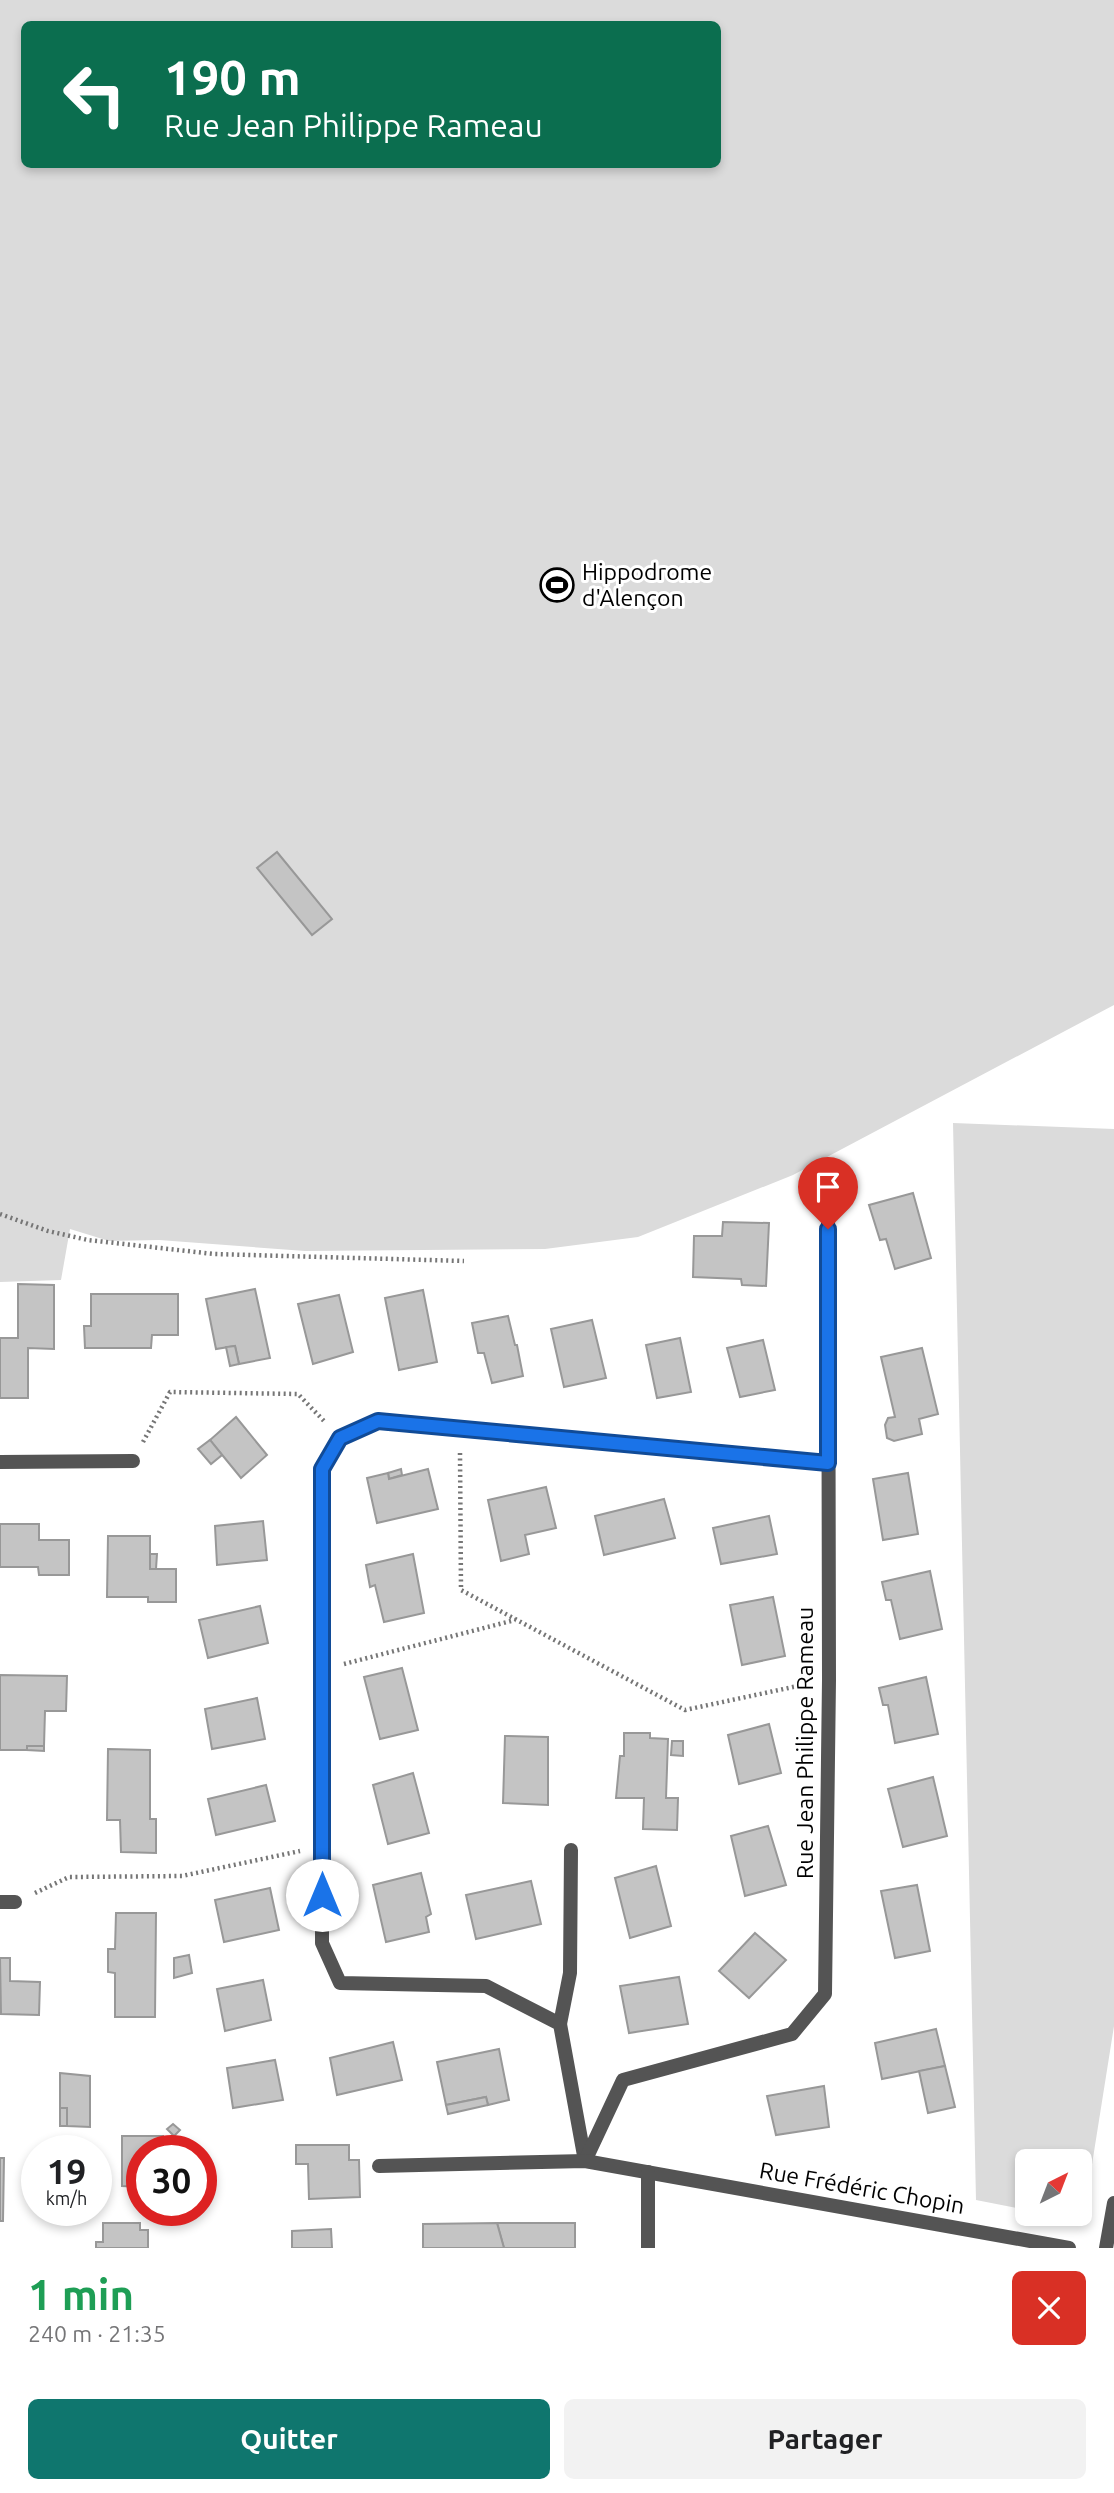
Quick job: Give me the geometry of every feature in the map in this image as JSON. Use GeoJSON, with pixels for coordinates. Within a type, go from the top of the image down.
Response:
{"type":"FeatureCollection","features":[{"type":"Feature","properties":{"kind":"street","name":"Rue Jean Philippe Rameau"},"geometry":{"type":"LineString","coordinates":[[585,2161],[623,2080],[792,2034],[825,1994],[829,1680],[828,1177]]}},
{"type":"Feature","properties":{"kind":"street"},"geometry":{"type":"LineString","coordinates":[[560,2024],[486,1986],[340,1983],[322,1943],[322,1469],[340,1438],[378,1421],[828,1463]]}},
{"type":"Feature","properties":{"kind":"street"},"geometry":{"type":"LineString","coordinates":[[0,1462],[133,1461]]}},
{"type":"Feature","properties":{"kind":"street"},"geometry":{"type":"LineString","coordinates":[[571,1850],[570,1973],[560,2024],[585,2161]]}},
{"type":"Feature","properties":{"kind":"street"},"geometry":{"type":"LineString","coordinates":[[0,1902],[15,1902]]}},
{"type":"Feature","properties":{"kind":"street","name":"Rue Frédéric Chopin"},"geometry":{"type":"LineString","coordinates":[[379,2166],[585,2161],[1069,2248]]}},
{"type":"Feature","properties":{"kind":"street"},"geometry":{"type":"LineString","coordinates":[[648,2172],[648,2248]]}},
{"type":"Feature","properties":{"kind":"street"},"geometry":{"type":"LineString","coordinates":[[1106,2248],[1114,2203]]}},
{"type":"Feature","properties":{"kind":"path"},"geometry":{"type":"LineString","coordinates":[[0,1214],[48,1231],[88,1240],[214,1254],[464,1261]]}},
{"type":"Feature","properties":{"kind":"path"},"geometry":{"type":"LineString","coordinates":[[133,1461],[170,1392],[298,1394],[340,1438]]}},
{"type":"Feature","properties":{"kind":"path"},"geometry":{"type":"LineString","coordinates":[[459,1429],[461,1590],[685,1710],[829,1680]]}},
{"type":"Feature","properties":{"kind":"path"},"geometry":{"type":"LineString","coordinates":[[322,1670],[516,1620]]}},
{"type":"Feature","properties":{"kind":"path"},"geometry":{"type":"LineString","coordinates":[[15,1902],[69,1877],[182,1876],[322,1846]]}},
{"type":"Feature","properties":{"kind":"shaded area","name":"Hippodrome d'Alençon"},"geometry":{"type":"Polygon","coordinates":[[[0,0],[1114,0],[1114,1005],[793,1175],[638,1237],[545,1249],[305,1251],[159,1240],[109,1241],[70,1229],[61,1280],[0,1282],[0,0]]]}},
{"type":"Feature","properties":{"kind":"shaded area"},"geometry":{"type":"Polygon","coordinates":[[[953,1123],[1114,1129],[1114,2026],[1092,2164],[1092,2149],[1015,2149],[1015,2208],[976,2200],[953,1123]]]}},
{"type":"Feature","properties":{"kind":"building"},"geometry":{"type":"Polygon","coordinates":[[[277,852],[332,919],[312,935],[257,868],[277,852]]]}},
{"type":"Feature","properties":{"kind":"building"},"geometry":{"type":"Polygon","coordinates":[[[913,1193],[931,1258],[895,1269],[886,1239],[880,1240],[869,1205],[913,1193]]]}},
{"type":"Feature","properties":{"kind":"building"},"geometry":{"type":"Polygon","coordinates":[[[723,1222],[769,1223],[766,1286],[742,1285],[741,1279],[693,1277],[694,1236],[722,1236],[723,1222]]]}},
{"type":"Feature","properties":{"kind":"building"},"geometry":{"type":"Polygon","coordinates":[[[18,1284],[54,1285],[54,1349],[28,1348],[28,1398],[0,1398],[0,1338],[18,1338],[18,1284]]]}},
{"type":"Feature","properties":{"kind":"building"},"geometry":{"type":"Polygon","coordinates":[[[255,1289],[270,1358],[239,1364],[235,1346],[216,1349],[206,1299],[255,1289]]]}},
{"type":"Feature","properties":{"kind":"building"},"geometry":{"type":"Polygon","coordinates":[[[423,1290],[437,1362],[399,1370],[385,1298],[423,1290]]]}},
{"type":"Feature","properties":{"kind":"building"},"geometry":{"type":"Polygon","coordinates":[[[91,1294],[178,1294],[178,1335],[152,1335],[151,1348],[85,1348],[84,1326],[91,1326],[91,1294]]]}},
{"type":"Feature","properties":{"kind":"building"},"geometry":{"type":"Polygon","coordinates":[[[339,1295],[353,1352],[313,1364],[298,1304],[339,1295]]]}},
{"type":"Feature","properties":{"kind":"building"},"geometry":{"type":"Polygon","coordinates":[[[508,1316],[523,1376],[492,1383],[484,1353],[478,1353],[472,1323],[508,1316]]]}},
{"type":"Feature","properties":{"kind":"building"},"geometry":{"type":"Polygon","coordinates":[[[592,1320],[606,1378],[564,1387],[551,1329],[592,1320]]]}},
{"type":"Feature","properties":{"kind":"building"},"geometry":{"type":"Polygon","coordinates":[[[680,1338],[691,1392],[657,1398],[646,1345],[680,1338]]]}},
{"type":"Feature","properties":{"kind":"building"},"geometry":{"type":"Polygon","coordinates":[[[763,1340],[775,1390],[740,1397],[727,1348],[763,1340]]]}},
{"type":"Feature","properties":{"kind":"building"},"geometry":{"type":"Polygon","coordinates":[[[235,1346],[239,1364],[230,1366],[226,1347],[235,1346]]]}},
{"type":"Feature","properties":{"kind":"building"},"geometry":{"type":"Polygon","coordinates":[[[922,1348],[938,1414],[919,1419],[922,1434],[894,1441],[887,1438],[885,1425],[888,1418],[895,1417],[881,1357],[922,1348]]]}},
{"type":"Feature","properties":{"kind":"building"},"geometry":{"type":"Polygon","coordinates":[[[236,1417],[267,1455],[241,1478],[210,1440],[236,1417]]]}},
{"type":"Feature","properties":{"kind":"building"},"geometry":{"type":"Polygon","coordinates":[[[210,1440],[222,1455],[211,1464],[198,1449],[210,1440]]]}},
{"type":"Feature","properties":{"kind":"building"},"geometry":{"type":"Polygon","coordinates":[[[401,1469],[402,1475],[389,1479],[388,1473],[401,1469]]]}},
{"type":"Feature","properties":{"kind":"building"},"geometry":{"type":"Polygon","coordinates":[[[428,1469],[438,1509],[377,1523],[367,1478],[388,1473],[389,1479],[428,1469]]]}},
{"type":"Feature","properties":{"kind":"building"},"geometry":{"type":"Polygon","coordinates":[[[908,1473],[918,1534],[883,1540],[873,1479],[908,1473]]]}},
{"type":"Feature","properties":{"kind":"building"},"geometry":{"type":"Polygon","coordinates":[[[546,1487],[556,1528],[525,1535],[529,1554],[501,1561],[488,1500],[546,1487]]]}},
{"type":"Feature","properties":{"kind":"building"},"geometry":{"type":"Polygon","coordinates":[[[664,1499],[675,1538],[604,1555],[595,1516],[664,1499]]]}},
{"type":"Feature","properties":{"kind":"building"},"geometry":{"type":"Polygon","coordinates":[[[769,1516],[777,1554],[721,1564],[713,1528],[769,1516]]]}},
{"type":"Feature","properties":{"kind":"building"},"geometry":{"type":"Polygon","coordinates":[[[263,1521],[267,1560],[217,1565],[215,1526],[263,1521]]]}},
{"type":"Feature","properties":{"kind":"building"},"geometry":{"type":"Polygon","coordinates":[[[0,1524],[39,1524],[39,1540],[69,1540],[69,1575],[39,1575],[38,1567],[0,1567],[0,1524]]]}},
{"type":"Feature","properties":{"kind":"building"},"geometry":{"type":"Polygon","coordinates":[[[108,1536],[150,1536],[150,1569],[176,1569],[176,1602],[148,1602],[148,1597],[107,1597],[108,1536]]]}},
{"type":"Feature","properties":{"kind":"building"},"geometry":{"type":"Polygon","coordinates":[[[150,1554],[157,1554],[156,1569],[150,1569],[150,1554]]]}},
{"type":"Feature","properties":{"kind":"building"},"geometry":{"type":"Polygon","coordinates":[[[413,1554],[424,1613],[384,1622],[375,1585],[370,1587],[366,1565],[413,1554]]]}},
{"type":"Feature","properties":{"kind":"building"},"geometry":{"type":"Polygon","coordinates":[[[930,1571],[942,1629],[900,1639],[891,1600],[886,1600],[882,1582],[930,1571]]]}},
{"type":"Feature","properties":{"kind":"building"},"geometry":{"type":"Polygon","coordinates":[[[773,1597],[785,1656],[742,1665],[730,1605],[773,1597]]]}},
{"type":"Feature","properties":{"kind":"building"},"geometry":{"type":"Polygon","coordinates":[[[260,1606],[268,1643],[208,1658],[199,1620],[260,1606]]]}},
{"type":"Feature","properties":{"kind":"building"},"geometry":{"type":"Polygon","coordinates":[[[402,1668],[418,1730],[380,1739],[364,1677],[402,1668]]]}},
{"type":"Feature","properties":{"kind":"building"},"geometry":{"type":"Polygon","coordinates":[[[0,1675],[67,1676],[66,1711],[45,1711],[44,1746],[27,1746],[27,1750],[0,1750],[0,1675]]]}},
{"type":"Feature","properties":{"kind":"building"},"geometry":{"type":"Polygon","coordinates":[[[926,1677],[938,1734],[895,1743],[888,1705],[883,1705],[879,1688],[926,1677]]]}},
{"type":"Feature","properties":{"kind":"building"},"geometry":{"type":"Polygon","coordinates":[[[257,1698],[265,1739],[212,1749],[205,1709],[257,1698]]]}},
{"type":"Feature","properties":{"kind":"building"},"geometry":{"type":"Polygon","coordinates":[[[769,1724],[781,1773],[739,1784],[728,1735],[769,1724]]]}},
{"type":"Feature","properties":{"kind":"building"},"geometry":{"type":"Polygon","coordinates":[[[624,1733],[650,1733],[650,1738],[668,1739],[666,1798],[678,1798],[677,1830],[643,1829],[644,1798],[616,1798],[620,1756],[624,1756],[624,1733]]]}},
{"type":"Feature","properties":{"kind":"building"},"geometry":{"type":"Polygon","coordinates":[[[505,1736],[548,1737],[548,1805],[503,1803],[505,1736]]]}},
{"type":"Feature","properties":{"kind":"building"},"geometry":{"type":"Polygon","coordinates":[[[672,1741],[683,1741],[683,1756],[671,1755],[672,1741]]]}},
{"type":"Feature","properties":{"kind":"building"},"geometry":{"type":"Polygon","coordinates":[[[27,1746],[44,1746],[44,1751],[27,1750],[27,1746]]]}},
{"type":"Feature","properties":{"kind":"building"},"geometry":{"type":"Polygon","coordinates":[[[108,1749],[150,1750],[150,1819],[156,1819],[156,1853],[121,1852],[120,1820],[107,1820],[108,1749]]]}},
{"type":"Feature","properties":{"kind":"building"},"geometry":{"type":"Polygon","coordinates":[[[413,1773],[429,1833],[388,1844],[373,1785],[413,1773]]]}},
{"type":"Feature","properties":{"kind":"building"},"geometry":{"type":"Polygon","coordinates":[[[933,1777],[947,1836],[903,1847],[888,1789],[933,1777]]]}},
{"type":"Feature","properties":{"kind":"building"},"geometry":{"type":"Polygon","coordinates":[[[266,1785],[275,1821],[216,1835],[208,1799],[266,1785]]]}},
{"type":"Feature","properties":{"kind":"building"},"geometry":{"type":"Polygon","coordinates":[[[768,1826],[786,1885],[745,1896],[731,1836],[768,1826]]]}},
{"type":"Feature","properties":{"kind":"building"},"geometry":{"type":"Polygon","coordinates":[[[656,1866],[671,1926],[630,1938],[615,1878],[656,1866]]]}},
{"type":"Feature","properties":{"kind":"building"},"geometry":{"type":"Polygon","coordinates":[[[421,1873],[431,1914],[426,1917],[429,1932],[386,1942],[373,1885],[421,1873]]]}},
{"type":"Feature","properties":{"kind":"building"},"geometry":{"type":"Polygon","coordinates":[[[531,1881],[541,1924],[476,1939],[466,1895],[531,1881]]]}},
{"type":"Feature","properties":{"kind":"building"},"geometry":{"type":"Polygon","coordinates":[[[917,1885],[930,1951],[895,1958],[881,1891],[917,1885]]]}},
{"type":"Feature","properties":{"kind":"building"},"geometry":{"type":"Polygon","coordinates":[[[270,1888],[279,1930],[224,1942],[215,1900],[270,1888]]]}},
{"type":"Feature","properties":{"kind":"building"},"geometry":{"type":"Polygon","coordinates":[[[116,1913],[156,1913],[155,2017],[115,2017],[115,1973],[108,1972],[108,1949],[115,1949],[116,1913]]]}},
{"type":"Feature","properties":{"kind":"building"},"geometry":{"type":"Polygon","coordinates":[[[755,1933],[786,1960],[749,1998],[719,1971],[755,1933]]]}},
{"type":"Feature","properties":{"kind":"building"},"geometry":{"type":"Polygon","coordinates":[[[189,1955],[192,1973],[174,1978],[174,1958],[189,1955]]]}},
{"type":"Feature","properties":{"kind":"building"},"geometry":{"type":"Polygon","coordinates":[[[0,1958],[10,1958],[10,1981],[40,1982],[39,2015],[1,2014],[0,1958]]]}},
{"type":"Feature","properties":{"kind":"building"},"geometry":{"type":"Polygon","coordinates":[[[679,1977],[688,2024],[629,2033],[620,1986],[679,1977]]]}},
{"type":"Feature","properties":{"kind":"building"},"geometry":{"type":"Polygon","coordinates":[[[263,1980],[271,2020],[225,2031],[217,1989],[263,1980]]]}},
{"type":"Feature","properties":{"kind":"building"},"geometry":{"type":"Polygon","coordinates":[[[936,2029],[945,2066],[882,2079],[875,2043],[936,2029]]]}},
{"type":"Feature","properties":{"kind":"building"},"geometry":{"type":"Polygon","coordinates":[[[393,2042],[402,2080],[337,2095],[330,2058],[393,2042]]]}},
{"type":"Feature","properties":{"kind":"building"},"geometry":{"type":"Polygon","coordinates":[[[499,2049],[509,2100],[488,2105],[486,2097],[446,2105],[437,2062],[499,2049]]]}},
{"type":"Feature","properties":{"kind":"building"},"geometry":{"type":"Polygon","coordinates":[[[275,2060],[283,2100],[233,2108],[227,2068],[275,2060]]]}},
{"type":"Feature","properties":{"kind":"building"},"geometry":{"type":"Polygon","coordinates":[[[945,2066],[955,2107],[928,2113],[919,2071],[945,2066]]]}},
{"type":"Feature","properties":{"kind":"building"},"geometry":{"type":"Polygon","coordinates":[[[60,2073],[90,2076],[90,2127],[67,2126],[67,2108],[60,2108],[60,2073]]]}},
{"type":"Feature","properties":{"kind":"building"},"geometry":{"type":"Polygon","coordinates":[[[824,2086],[829,2127],[776,2135],[767,2096],[824,2086]]]}},
{"type":"Feature","properties":{"kind":"building"},"geometry":{"type":"Polygon","coordinates":[[[486,2097],[488,2105],[448,2114],[446,2105],[486,2097]]]}},
{"type":"Feature","properties":{"kind":"building"},"geometry":{"type":"Polygon","coordinates":[[[60,2108],[67,2108],[67,2126],[60,2126],[60,2108]]]}},
{"type":"Feature","properties":{"kind":"building"},"geometry":{"type":"Polygon","coordinates":[[[173,2124],[180,2130],[173,2135],[167,2129],[173,2124]]]}},
{"type":"Feature","properties":{"kind":"building"},"geometry":{"type":"Polygon","coordinates":[[[122,2136],[126,2136],[126,2186],[122,2186],[122,2136]]]}},
{"type":"Feature","properties":{"kind":"building"},"geometry":{"type":"Polygon","coordinates":[[[296,2145],[349,2145],[349,2160],[359,2160],[360,2197],[309,2199],[308,2164],[296,2164],[296,2145]]]}},
{"type":"Feature","properties":{"kind":"building"},"geometry":{"type":"Polygon","coordinates":[[[0,2158],[4,2158],[3,2221],[0,2221],[0,2158]]]}},
{"type":"Feature","properties":{"kind":"building"},"geometry":{"type":"Polygon","coordinates":[[[112,2223],[126,2223],[126,2226],[140,2226],[140,2230],[148,2230],[148,2248],[96,2248],[96,2242],[103,2242],[103,2226],[112,2226],[112,2223]]]}},
{"type":"Feature","properties":{"kind":"building"},"geometry":{"type":"Polygon","coordinates":[[[497,2223],[575,2223],[575,2248],[504,2248],[497,2223]]]}},
{"type":"Feature","properties":{"kind":"building"},"geometry":{"type":"Polygon","coordinates":[[[497,2223],[504,2248],[423,2248],[423,2224],[497,2223]]]}},
{"type":"Feature","properties":{"kind":"building"},"geometry":{"type":"Polygon","coordinates":[[[331,2229],[332,2248],[292,2248],[292,2231],[331,2229]]]}},
{"type":"Feature","properties":{"kind":"place","name":"Hippodrome d'Alençon"},"geometry":{"type":"Point","coordinates":[557,585]}},
{"type":"Feature","properties":{"kind":"route"},"geometry":{"type":"LineString","coordinates":[[322,1895],[322,1469],[340,1438],[378,1421],[828,1463],[828,1229]]}}]}
